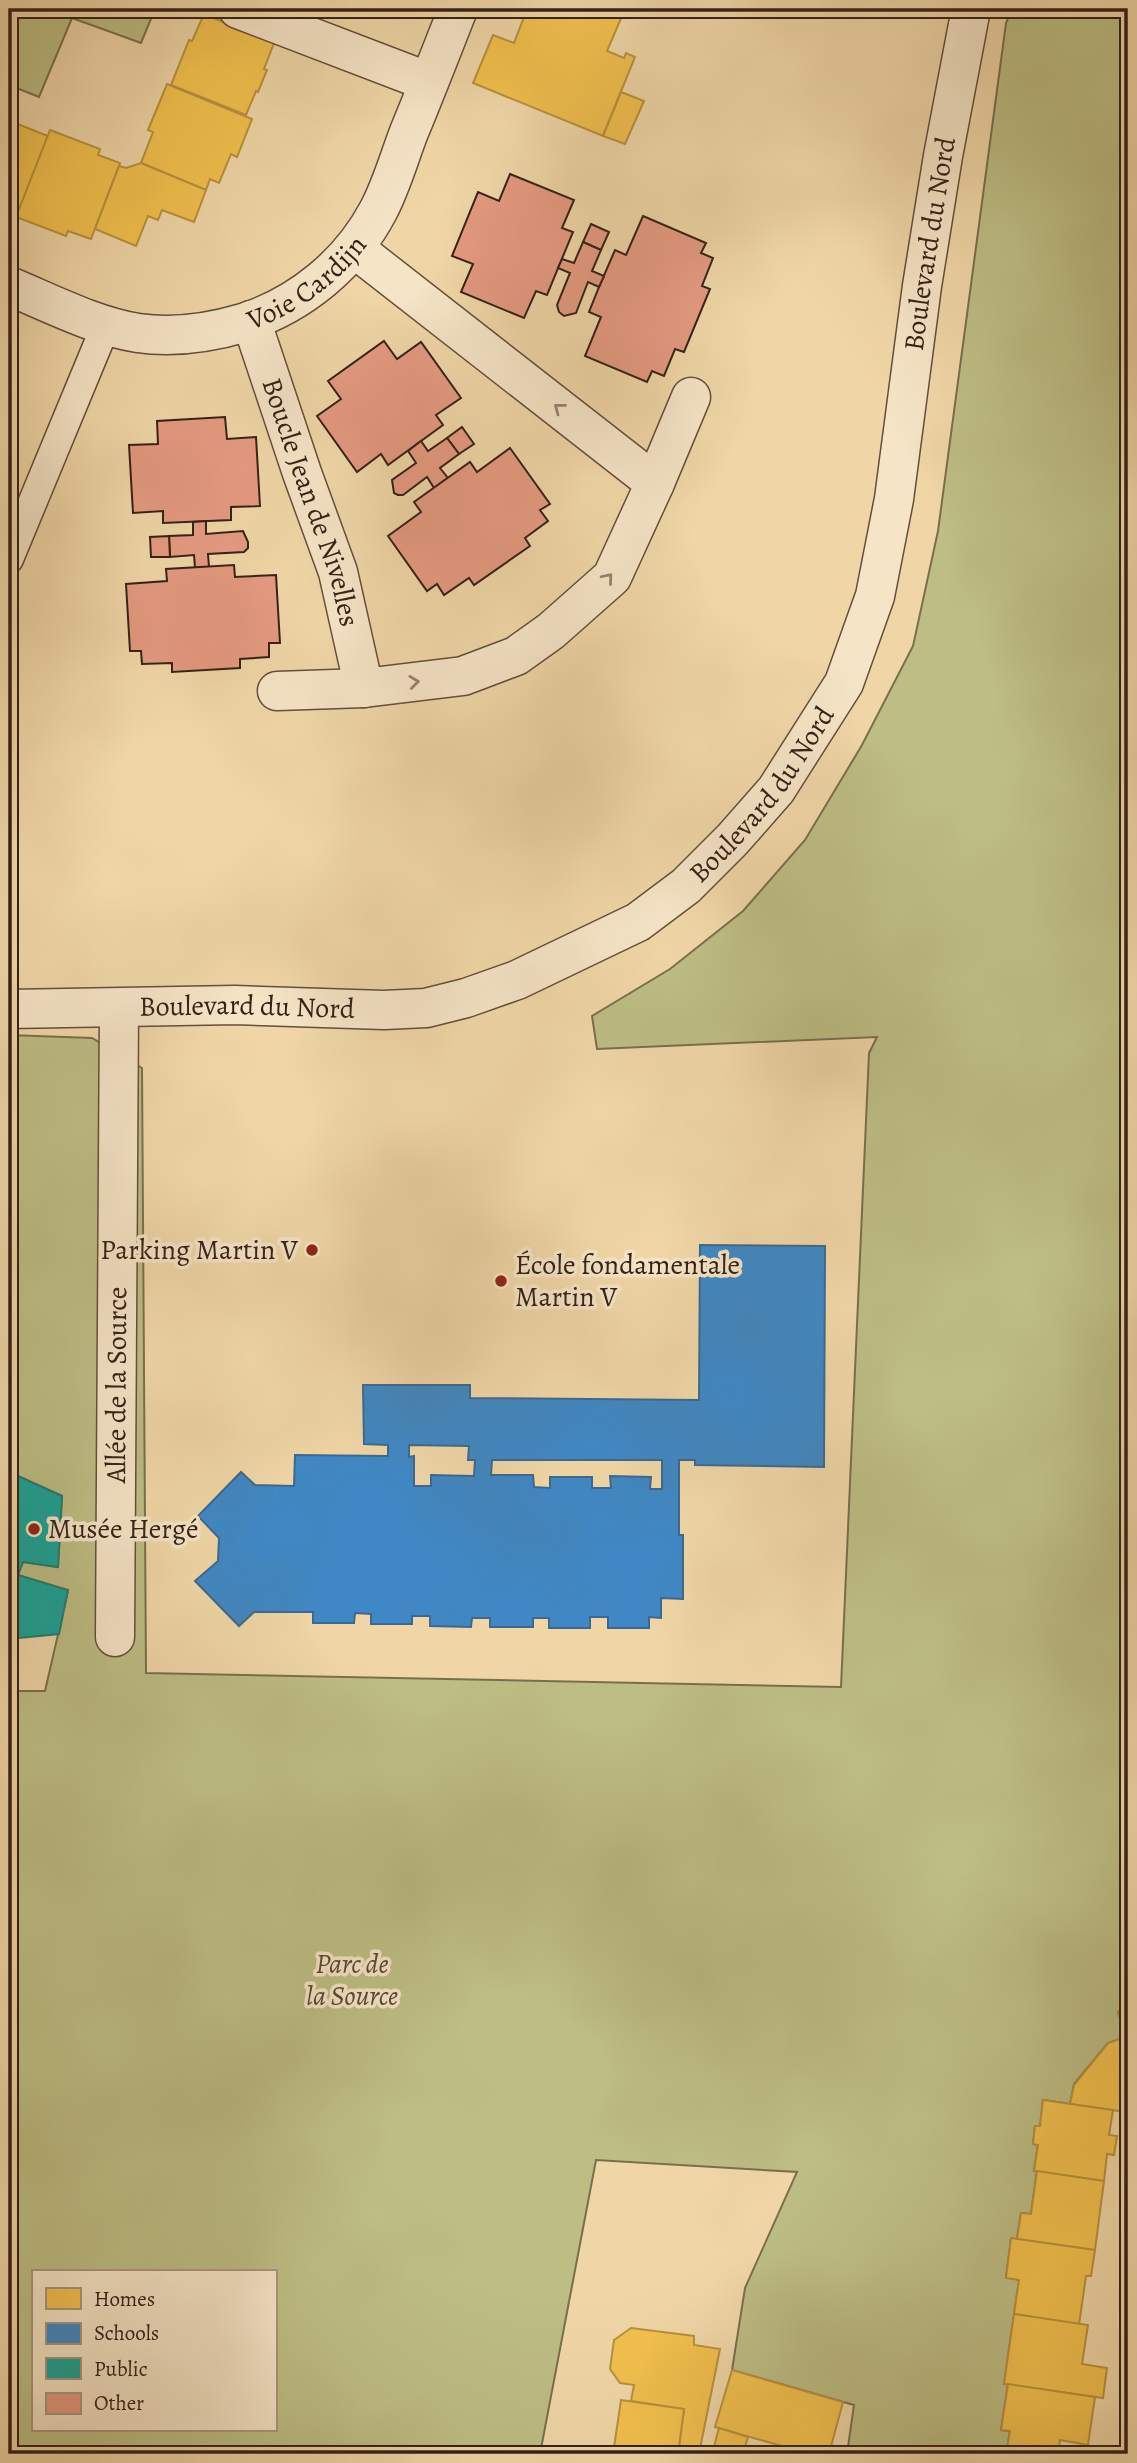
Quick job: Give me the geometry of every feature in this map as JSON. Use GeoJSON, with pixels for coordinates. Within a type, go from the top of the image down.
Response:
{"type":"FeatureCollection","features":[{"type":"Feature","properties":{"kind":"street"},"geometry":{"type":"LineString","coordinates":[[238,9],[429,82]]}},
{"type":"Feature","properties":{"kind":"street","name":"Voie Cardijn"},"geometry":{"type":"LineString","coordinates":[[9,286],[106,325],[138,333],[175,335],[219,330],[274,312],[334,270],[355,248],[379,210],[458,9]]}},
{"type":"Feature","properties":{"kind":"street","name":"Boulevard du Nord"},"geometry":{"type":"LineString","coordinates":[[9,1009],[235,1005],[384,1010],[426,1008],[466,998],[517,980],[638,922],[686,886],[732,840],[776,790],[844,683],[875,596],[897,484],[922,286],[943,156],[971,9]]}},
{"type":"Feature","properties":{"kind":"street"},"geometry":{"type":"LineString","coordinates":[[355,248],[655,483]]}},
{"type":"Feature","properties":{"kind":"street","name":"Boucle Jean de Nivelles"},"geometry":{"type":"LineString","coordinates":[[251,320],[338,572],[364,688]]}},
{"type":"Feature","properties":{"kind":"street"},"geometry":{"type":"LineString","coordinates":[[276,691],[364,688],[463,676],[516,656],[551,631],[612,577],[691,397]]}},
{"type":"Feature","properties":{"kind":"street","name":"Allée de la Source"},"geometry":{"type":"LineString","coordinates":[[115,1637],[118,1008]]}},
{"type":"Feature","properties":{"kind":"lane"},"geometry":{"type":"LineString","coordinates":[[9,559],[106,325]]}},
{"type":"Feature","properties":{"kind":"green space"},"geometry":{"type":"Polygon","coordinates":[[[9,9],[155,9],[141,43],[72,18],[39,97],[9,85],[9,9]]]}},
{"type":"Feature","properties":{"kind":"green space","name":"Parc de la Source"},"geometry":{"type":"Polygon","coordinates":[[[1012,9],[1128,9],[1128,1959],[1121,1962],[1128,1978],[1128,2008],[1118,2012],[1126,2037],[1108,2043],[1074,2084],[1070,2104],[1043,2100],[1040,2126],[1035,2126],[1033,2144],[1038,2145],[1034,2171],[1037,2171],[1031,2214],[1021,2213],[1017,2239],[1011,2239],[1006,2277],[1019,2280],[1004,2384],[1008,2384],[1001,2430],[1010,2431],[1006,2454],[847,2454],[854,2405],[732,2370],[745,2288],[797,2172],[596,2160],[540,2454],[9,2454],[9,1691],[45,1691],[68,1591],[18,1575],[23,1562],[58,1567],[62,1496],[9,1472],[9,1035],[92,1038],[142,1068],[146,1673],[841,1687],[869,1053],[877,1037],[597,1049],[592,1016],[670,969],[743,911],[805,840],[862,745],[913,646],[938,531],[1006,23],[1012,9]]]}},
{"type":"Feature","properties":{"kind":"building: Homes"},"geometry":{"type":"Polygon","coordinates":[[[527,9],[625,9],[607,51],[624,58],[626,53],[635,57],[603,136],[473,83],[493,35],[514,43],[527,9]]]}},
{"type":"Feature","properties":{"kind":"building: Homes"},"geometry":{"type":"Polygon","coordinates":[[[204,14],[274,43],[264,69],[267,70],[246,115],[171,85],[189,40],[192,41],[204,14]]]}},
{"type":"Feature","properties":{"kind":"building: Homes"},"geometry":{"type":"Polygon","coordinates":[[[167,84],[252,119],[237,157],[231,154],[219,183],[210,179],[206,190],[141,163],[153,132],[148,130],[167,84]]]}},
{"type":"Feature","properties":{"kind":"building: Homes"},"geometry":{"type":"Polygon","coordinates":[[[621,92],[644,101],[625,144],[603,136],[621,92]]]}},
{"type":"Feature","properties":{"kind":"building: Homes"},"geometry":{"type":"Polygon","coordinates":[[[9,112],[13,114],[10,121],[48,136],[19,210],[9,206],[9,112]]]}},
{"type":"Feature","properties":{"kind":"building: Homes"},"geometry":{"type":"Polygon","coordinates":[[[50,130],[100,149],[98,155],[120,163],[91,239],[68,231],[66,236],[16,217],[50,130]]]}},
{"type":"Feature","properties":{"kind":"building: Homes"},"geometry":{"type":"Polygon","coordinates":[[[141,163],[206,190],[194,222],[162,210],[158,220],[148,216],[136,246],[95,229],[119,166],[126,168],[141,163]]]}},
{"type":"Feature","properties":{"kind":"building: Homes"},"geometry":{"type":"Polygon","coordinates":[[[1128,1959],[1128,1978],[1126,1979],[1121,1962],[1128,1959]]]}},
{"type":"Feature","properties":{"kind":"building: Homes"},"geometry":{"type":"Polygon","coordinates":[[[1128,2008],[1128,2045],[1118,2012],[1128,2008]]]}},
{"type":"Feature","properties":{"kind":"building: Homes"},"geometry":{"type":"Polygon","coordinates":[[[1126,2037],[1128,2108],[1125,2112],[1070,2104],[1074,2085],[1108,2043],[1126,2037]]]}},
{"type":"Feature","properties":{"kind":"building: Homes"},"geometry":{"type":"Polygon","coordinates":[[[1043,2100],[1113,2110],[1109,2135],[1117,2136],[1114,2155],[1107,2154],[1104,2181],[1034,2171],[1038,2145],[1033,2144],[1035,2126],[1040,2126],[1043,2100]]]}},
{"type":"Feature","properties":{"kind":"building: Homes"},"geometry":{"type":"Polygon","coordinates":[[[1037,2171],[1104,2181],[1095,2250],[1017,2239],[1021,2213],[1031,2214],[1037,2171]]]}},
{"type":"Feature","properties":{"kind":"building: Homes"},"geometry":{"type":"Polygon","coordinates":[[[1011,2238],[1095,2250],[1091,2276],[1086,2276],[1079,2325],[1014,2314],[1019,2280],[1006,2278],[1011,2238]]]}},
{"type":"Feature","properties":{"kind":"building: Homes"},"geometry":{"type":"Polygon","coordinates":[[[1014,2314],[1088,2325],[1082,2364],[1107,2368],[1103,2398],[1004,2384],[1014,2314]]]}},
{"type":"Feature","properties":{"kind":"building: Homes"},"geometry":{"type":"Polygon","coordinates":[[[631,2328],[694,2336],[694,2345],[720,2349],[699,2454],[678,2454],[684,2409],[631,2401],[634,2385],[620,2383],[610,2369],[614,2340],[631,2328]]]}},
{"type":"Feature","properties":{"kind":"building: Homes"},"geometry":{"type":"Polygon","coordinates":[[[732,2370],[843,2402],[829,2454],[810,2454],[715,2427],[732,2370]]]}},
{"type":"Feature","properties":{"kind":"building: Homes"},"geometry":{"type":"Polygon","coordinates":[[[1008,2384],[1095,2397],[1088,2445],[1060,2440],[1058,2454],[1006,2454],[1010,2431],[1001,2430],[1008,2384]]]}},
{"type":"Feature","properties":{"kind":"building: Homes"},"geometry":{"type":"Polygon","coordinates":[[[621,2400],[684,2409],[678,2454],[613,2454],[621,2400]]]}},
{"type":"Feature","properties":{"kind":"building: Homes"},"geometry":{"type":"Polygon","coordinates":[[[719,2428],[748,2437],[743,2454],[712,2454],[719,2428]]]}},
{"type":"Feature","properties":{"kind":"building: Schools"},"geometry":{"type":"Polygon","coordinates":[[[700,1245],[825,1246],[824,1467],[695,1465],[695,1460],[679,1460],[679,1535],[683,1535],[683,1599],[661,1598],[661,1618],[649,1617],[649,1628],[608,1628],[608,1617],[590,1617],[590,1628],[549,1628],[549,1618],[533,1618],[533,1627],[490,1627],[490,1618],[472,1618],[471,1627],[430,1626],[430,1616],[412,1616],[412,1624],[371,1624],[371,1614],[355,1613],[354,1623],[313,1623],[313,1612],[254,1612],[239,1626],[195,1581],[218,1561],[219,1538],[198,1516],[241,1472],[255,1485],[294,1486],[295,1455],[388,1456],[388,1445],[364,1444],[363,1385],[470,1385],[470,1398],[699,1400],[700,1245]],[[409,1445],[409,1457],[414,1456],[414,1486],[431,1486],[431,1475],[474,1476],[475,1460],[468,1460],[469,1446],[409,1445]],[[492,1460],[491,1475],[533,1475],[534,1487],[550,1488],[550,1477],[592,1477],[592,1488],[611,1488],[610,1476],[651,1477],[650,1489],[662,1489],[662,1460],[492,1460]]]}},
{"type":"Feature","properties":{"kind":"building: Public","name":"Musée Hergé"},"geometry":{"type":"Polygon","coordinates":[[[9,1472],[62,1496],[58,1567],[23,1562],[18,1575],[68,1590],[59,1634],[9,1639],[9,1472]]]}},
{"type":"Feature","properties":{"kind":"building: Other"},"geometry":{"type":"Polygon","coordinates":[[[510,174],[574,200],[562,228],[573,232],[547,295],[536,291],[524,318],[461,292],[473,264],[452,256],[478,192],[499,201],[510,174]]]}},
{"type":"Feature","properties":{"kind":"building: Other"},"geometry":{"type":"Polygon","coordinates":[[[643,216],[706,243],[701,253],[713,258],[702,286],[710,289],[684,352],[675,349],[664,376],[652,371],[647,382],[585,356],[601,317],[589,312],[599,287],[615,250],[626,255],[643,216]]]}},
{"type":"Feature","properties":{"kind":"building: Other"},"geometry":{"type":"Polygon","coordinates":[[[591,224],[609,232],[601,250],[583,242],[591,224]]]}},
{"type":"Feature","properties":{"kind":"building: Other"},"geometry":{"type":"Polygon","coordinates":[[[583,242],[601,250],[592,271],[604,276],[599,287],[588,282],[576,313],[564,316],[557,305],[570,273],[558,268],[562,259],[574,263],[583,242]]]}},
{"type":"Feature","properties":{"kind":"building: Other"},"geometry":{"type":"Polygon","coordinates":[[[384,341],[397,359],[421,342],[461,398],[436,415],[443,425],[388,465],[381,454],[357,472],[317,416],[341,399],[328,381],[384,341]]]}},
{"type":"Feature","properties":{"kind":"building: Other"},"geometry":{"type":"Polygon","coordinates":[[[225,417],[227,439],[256,437],[260,506],[231,507],[231,520],[163,523],[163,511],[133,513],[129,445],[158,444],[157,421],[225,417]]]}},
{"type":"Feature","properties":{"kind":"building: Other"},"geometry":{"type":"Polygon","coordinates":[[[462,427],[474,444],[459,454],[447,438],[462,427]]]}},
{"type":"Feature","properties":{"kind":"building: Other"},"geometry":{"type":"Polygon","coordinates":[[[447,438],[459,454],[440,468],[448,478],[434,488],[427,477],[403,495],[394,493],[392,480],[416,463],[408,451],[421,441],[428,451],[447,438]]]}},
{"type":"Feature","properties":{"kind":"building: Other"},"geometry":{"type":"Polygon","coordinates":[[[510,448],[550,504],[540,510],[548,521],[525,538],[530,546],[474,585],[469,578],[444,595],[437,584],[427,591],[388,536],[421,512],[414,502],[470,462],[477,472],[510,448]]]}},
{"type":"Feature","properties":{"kind":"building: Other"},"geometry":{"type":"Polygon","coordinates":[[[206,521],[206,534],[243,531],[248,548],[244,552],[208,554],[209,567],[195,568],[194,555],[170,557],[169,536],[193,535],[193,522],[206,521]]]}},
{"type":"Feature","properties":{"kind":"building: Other"},"geometry":{"type":"Polygon","coordinates":[[[169,536],[170,557],[151,557],[150,537],[169,536]]]}},
{"type":"Feature","properties":{"kind":"building: Other"},"geometry":{"type":"Polygon","coordinates":[[[234,565],[235,577],[276,575],[280,643],[269,643],[269,657],[240,659],[240,668],[172,672],[172,663],[142,664],[141,651],[130,651],[126,584],[167,581],[166,569],[234,565]]]}},
{"type":"Feature","properties":{"kind":"place","name":"Parking Martin V"},"geometry":{"type":"Point","coordinates":[312,1250]}},
{"type":"Feature","properties":{"kind":"place","name":"École fondamentale Martin V"},"geometry":{"type":"Point","coordinates":[501,1281]}},
{"type":"Feature","properties":{"kind":"place","name":"Musée Hergé"},"geometry":{"type":"Point","coordinates":[34,1529]}}]}
